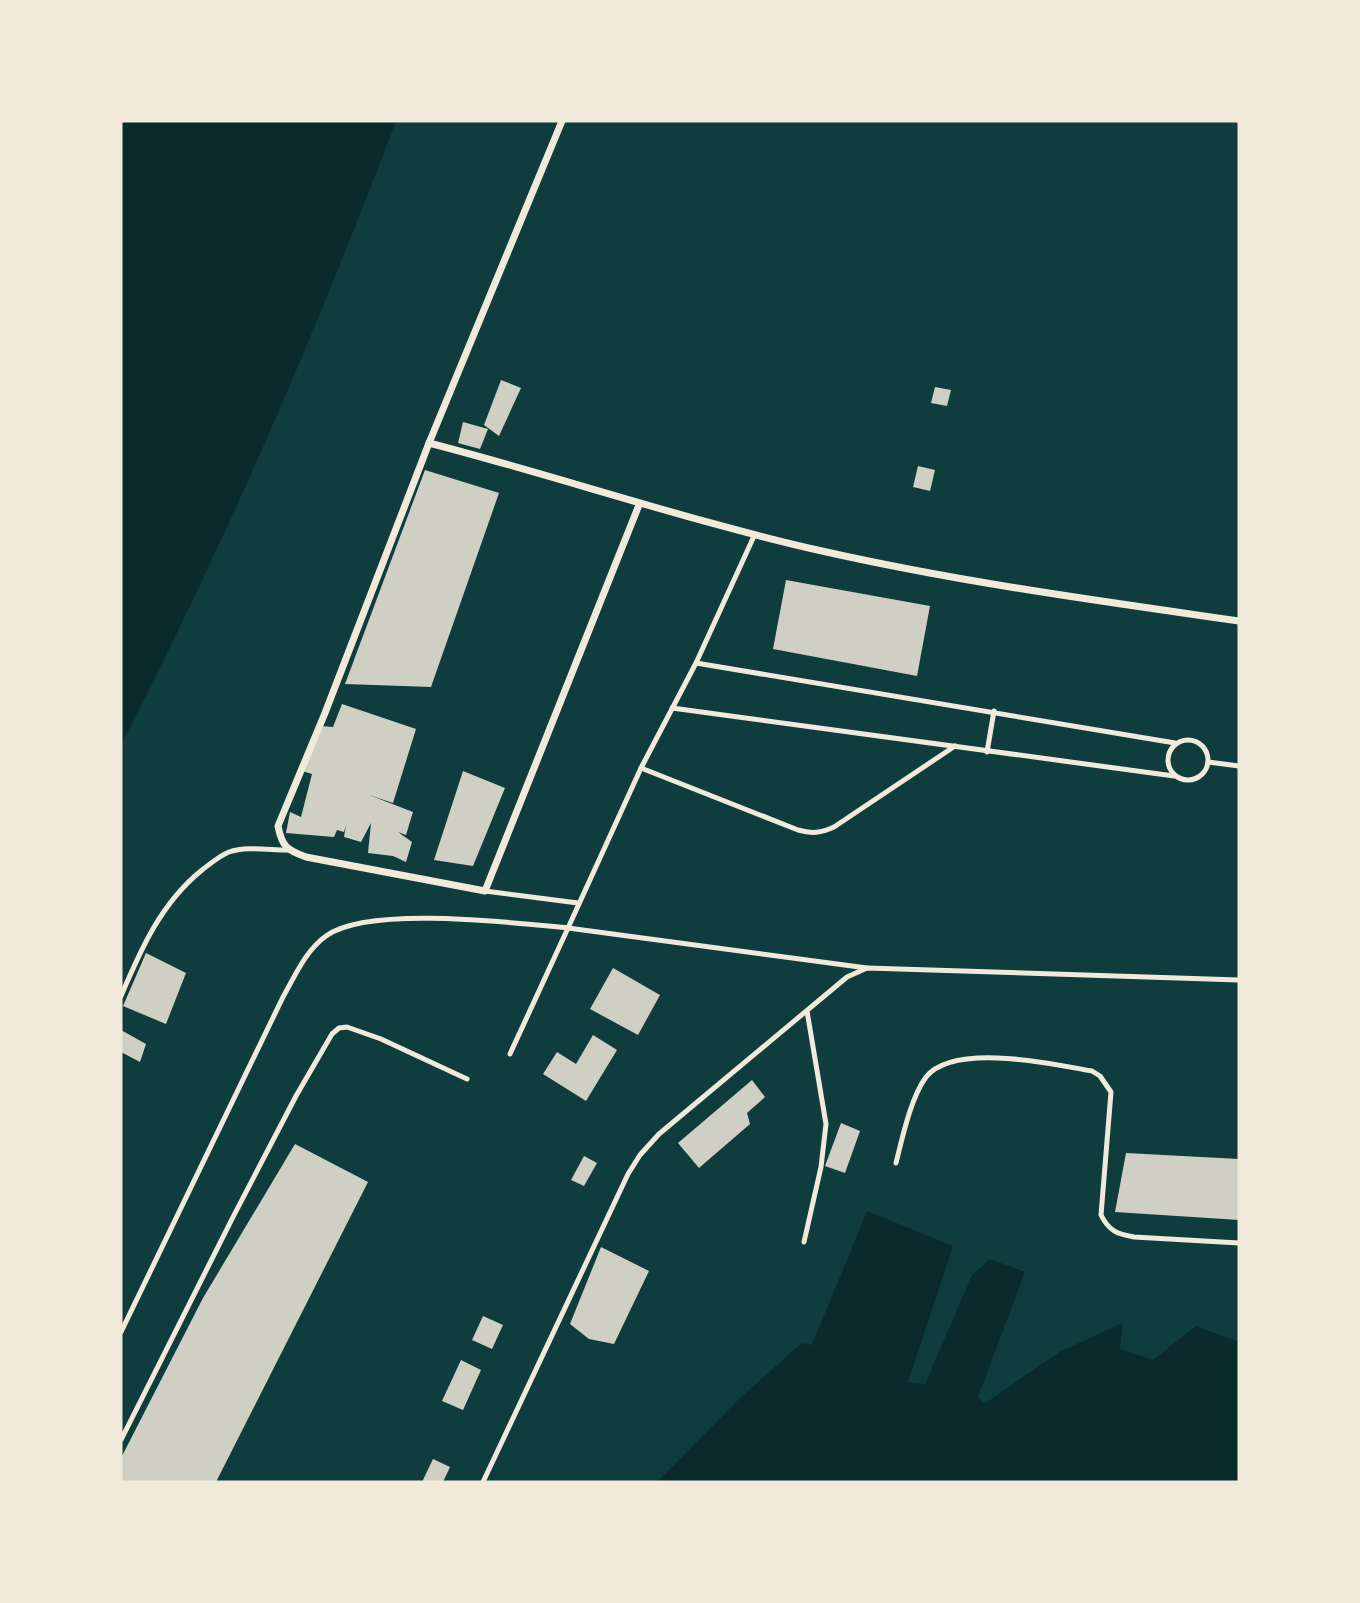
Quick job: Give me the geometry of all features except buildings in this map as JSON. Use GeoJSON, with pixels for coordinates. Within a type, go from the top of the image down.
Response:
{"type":"FeatureCollection","features":[{"type":"Feature","properties":{"kind":"street"},"geometry":{"type":"LineString","coordinates":[[562,121],[429,443],[278,826],[280,839],[288,850],[324,862],[485,891],[639,505]]}},
{"type":"Feature","properties":{"kind":"street"},"geometry":{"type":"LineString","coordinates":[[429,443],[519,467],[639,505],[915,571],[1035,592],[1239,621]]}},
{"type":"Feature","properties":{"kind":"lane"},"geometry":{"type":"LineString","coordinates":[[510,1054],[641,768],[696,663],[755,534]]}},
{"type":"Feature","properties":{"kind":"lane"},"geometry":{"type":"LineString","coordinates":[[696,663],[1175,743]]}},
{"type":"Feature","properties":{"kind":"lane"},"geometry":{"type":"LineString","coordinates":[[672,708],[1174,776],[1185,780],[1196,779],[1205,772],[1208,762],[1202,744],[1184,739],[1175,743],[1169,750],[1167,760],[1174,776]]}},
{"type":"Feature","properties":{"kind":"lane"},"geometry":{"type":"LineString","coordinates":[[987,752],[994,711]]}},
{"type":"Feature","properties":{"kind":"lane"},"geometry":{"type":"LineString","coordinates":[[641,768],[798,830],[822,833],[834,828],[955,746]]}},
{"type":"Feature","properties":{"kind":"lane"},"geometry":{"type":"LineString","coordinates":[[1208,762],[1239,766]]}},
{"type":"Feature","properties":{"kind":"lane"},"geometry":{"type":"LineString","coordinates":[[121,996],[157,920],[192,878],[230,852],[288,850]]}},
{"type":"Feature","properties":{"kind":"lane"},"geometry":{"type":"LineString","coordinates":[[485,891],[578,903]]}},
{"type":"Feature","properties":{"kind":"lane"},"geometry":{"type":"LineString","coordinates":[[121,1332],[283,997],[310,951],[326,935],[353,924],[383,920],[466,920],[568,928],[867,968],[1239,980]]}},
{"type":"Feature","properties":{"kind":"lane"},"geometry":{"type":"LineString","coordinates":[[483,1482],[628,1174],[640,1155],[659,1134],[847,977],[867,968]]}},
{"type":"Feature","properties":{"kind":"lane"},"geometry":{"type":"LineString","coordinates":[[804,1242],[821,1167],[826,1125],[807,1011]]}},
{"type":"Feature","properties":{"kind":"lane"},"geometry":{"type":"LineString","coordinates":[[121,1440],[233,1217],[296,1096],[332,1034],[339,1028],[347,1027],[467,1079]]}},
{"type":"Feature","properties":{"kind":"lane"},"geometry":{"type":"LineString","coordinates":[[896,1163],[916,1099],[925,1079],[936,1068],[950,1062],[1010,1058],[1092,1071],[1100,1076],[1111,1092],[1101,1215],[1107,1227],[1118,1234],[1134,1237],[1239,1243]]}},
{"type":"Feature","properties":{"kind":"water"},"geometry":{"type":"Polygon","coordinates":[[[121,121],[396,121],[334,280],[268,437],[197,592],[121,745],[121,121]]]}},
{"type":"Feature","properties":{"kind":"water"},"geometry":{"type":"Polygon","coordinates":[[[867,1211],[953,1246],[908,1382],[925,1384],[972,1275],[990,1259],[1025,1272],[978,1397],[984,1404],[1059,1352],[1123,1323],[1120,1349],[1153,1360],[1196,1326],[1239,1342],[1239,1482],[657,1482],[741,1397],[802,1343],[812,1345],[867,1211]]]}}]}
